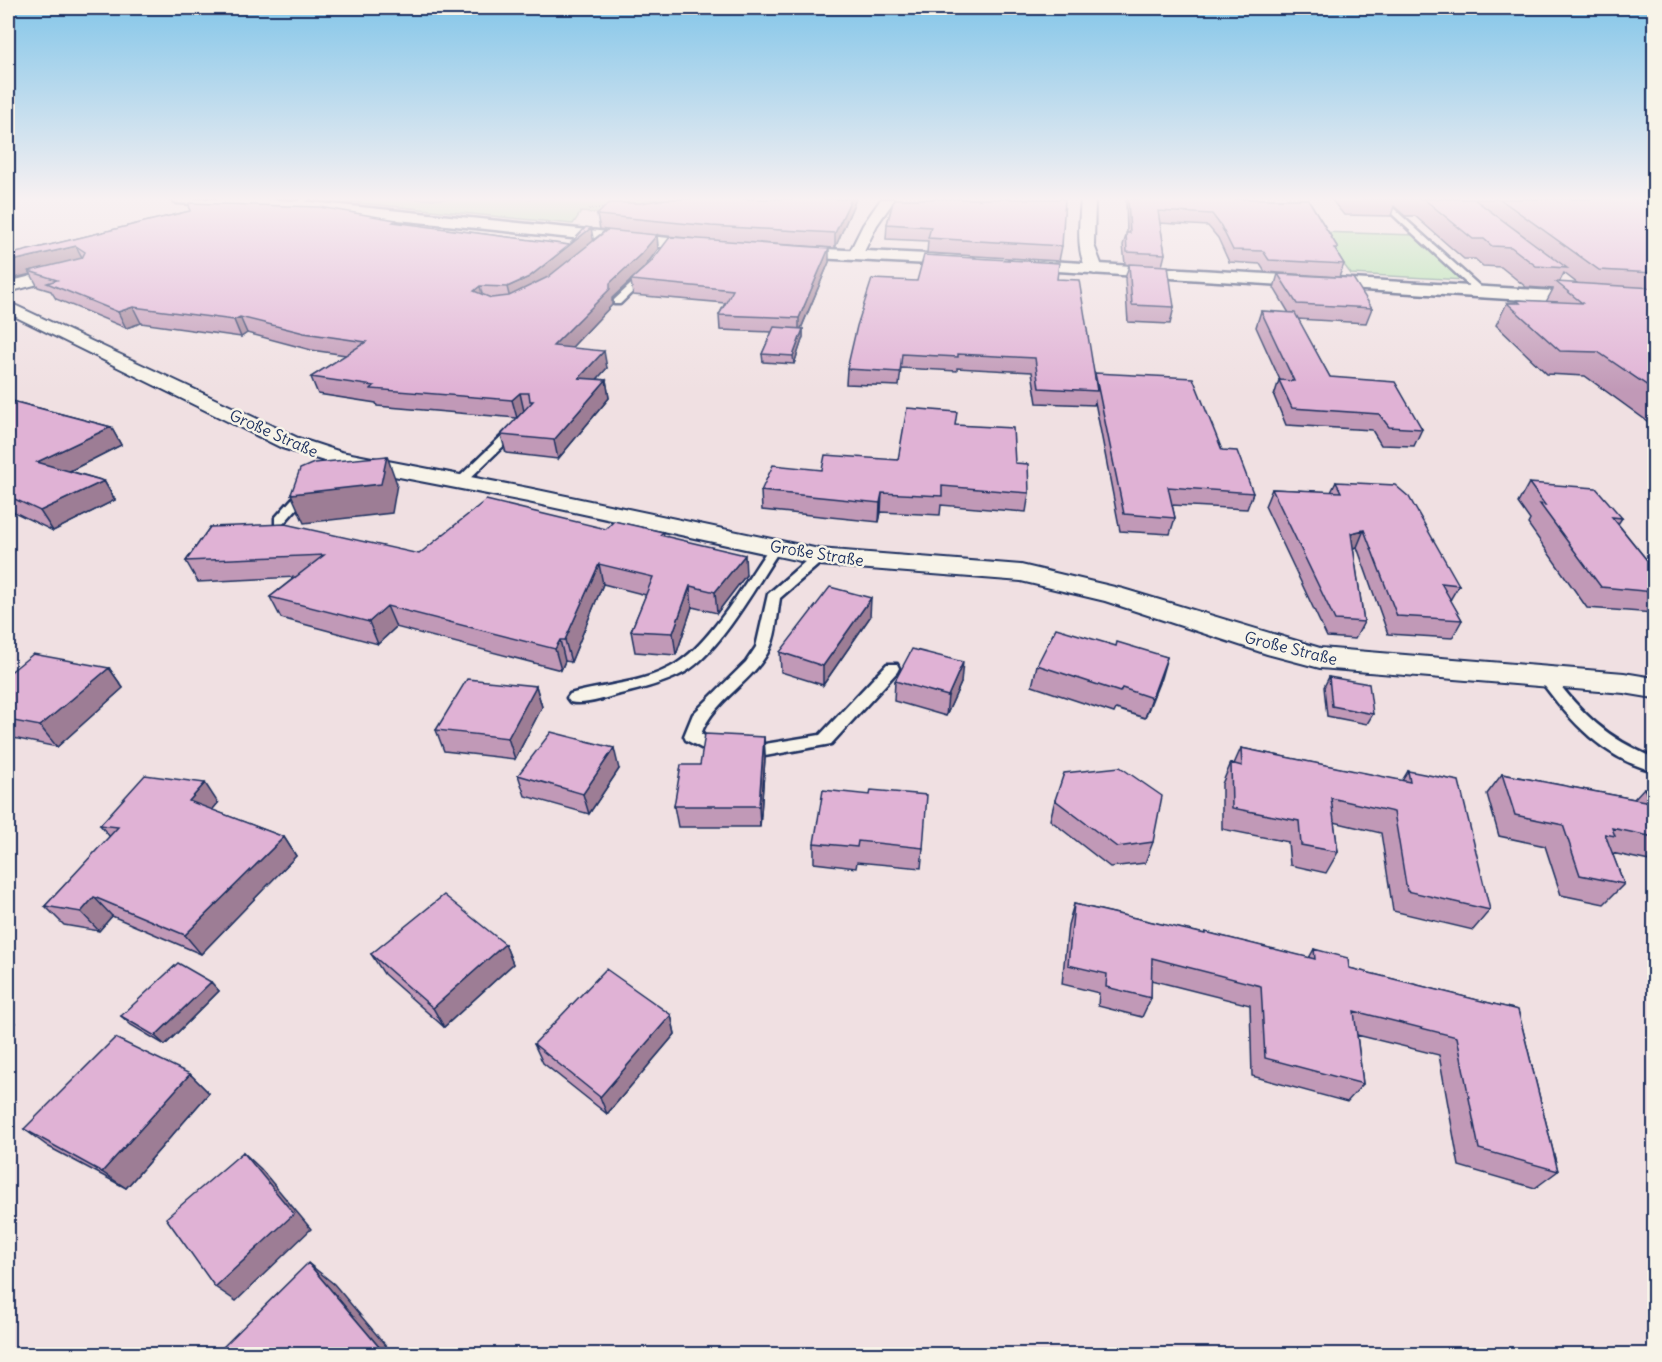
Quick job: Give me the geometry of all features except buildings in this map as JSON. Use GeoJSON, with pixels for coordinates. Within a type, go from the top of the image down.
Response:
{"type":"FeatureCollection","features":[{"type":"Feature","properties":{"kind":"main road"},"geometry":{"type":"LineString","coordinates":[[983,263],[1654,303]]}},
{"type":"Feature","properties":{"kind":"street"},"geometry":{"type":"LineString","coordinates":[[1093,263],[1095,269]]}},
{"type":"Feature","properties":{"kind":"street"},"geometry":{"type":"LineString","coordinates":[[8,287],[83,268]]}},
{"type":"Feature","properties":{"kind":"street"},"geometry":{"type":"LineString","coordinates":[[1564,284],[1583,299]]}},
{"type":"Feature","properties":{"kind":"street","name":"Große Straße"},"geometry":{"type":"LineString","coordinates":[[8,307],[290,443],[363,469],[460,482],[819,557],[1021,573],[1113,595],[1266,644],[1320,657],[1624,683],[1654,688]]}},
{"type":"Feature","properties":{"kind":"lane"},"geometry":{"type":"LineString","coordinates":[[1449,263],[1482,293]]}},
{"type":"Feature","properties":{"kind":"lane"},"geometry":{"type":"LineString","coordinates":[[617,302],[655,265]]}},
{"type":"Feature","properties":{"kind":"lane"},"geometry":{"type":"LineString","coordinates":[[460,482],[521,422]]}},
{"type":"Feature","properties":{"kind":"lane"},"geometry":{"type":"LineString","coordinates":[[279,521],[303,494],[319,486]]}},
{"type":"Feature","properties":{"kind":"lane"},"geometry":{"type":"LineString","coordinates":[[575,698],[635,687],[683,667],[708,642],[775,548]]}},
{"type":"Feature","properties":{"kind":"lane"},"geometry":{"type":"LineString","coordinates":[[819,557],[773,597],[768,632],[763,648],[751,665],[699,718],[692,736],[705,744],[765,750],[825,740],[892,668]]}},
{"type":"Feature","properties":{"kind":"lane"},"geometry":{"type":"LineString","coordinates":[[1546,677],[1573,715],[1593,734],[1610,746],[1654,765]]}},
{"type":"Feature","properties":{"kind":"green space"},"geometry":{"type":"Polygon","coordinates":[[[1342,263],[1445,263],[1464,280],[1351,274],[1342,263]]]}}]}
